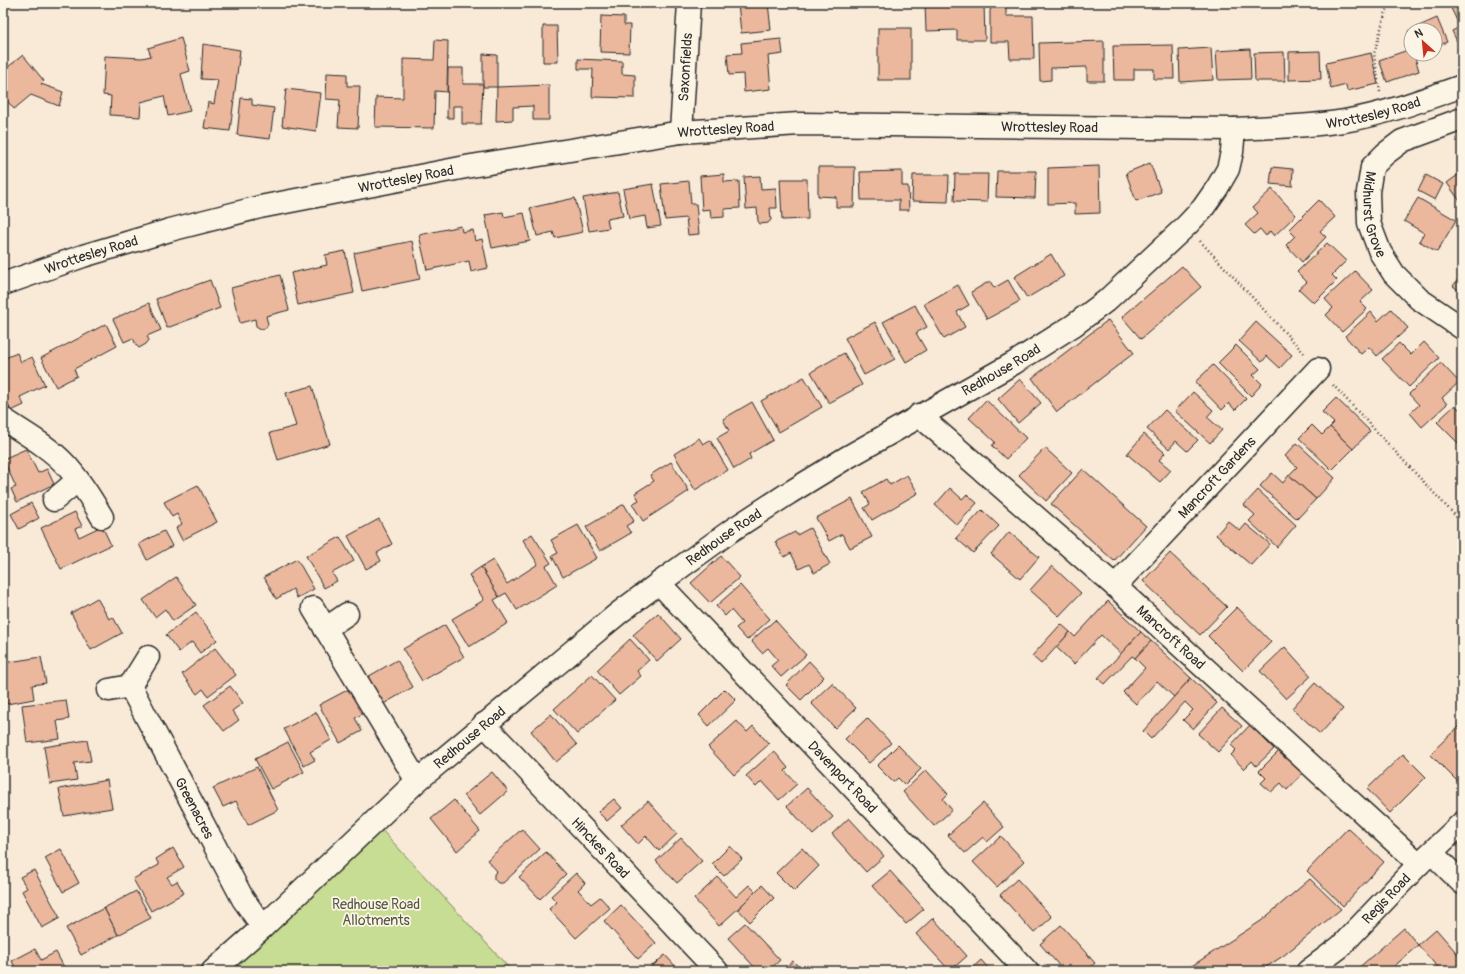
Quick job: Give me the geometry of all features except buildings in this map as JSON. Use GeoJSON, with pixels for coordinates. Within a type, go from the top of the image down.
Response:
{"type":"FeatureCollection","features":[{"type":"Feature","properties":{"kind":"street","name":"Saxonfields"},"geometry":{"type":"LineString","coordinates":[[681,132],[689,3]]}},
{"type":"Feature","properties":{"kind":"street","name":"Wrottesley Road"},"geometry":{"type":"LineString","coordinates":[[3,284],[83,256],[170,230],[260,207],[471,166],[681,132],[799,124],[1234,129],[1344,121],[1414,104],[1462,86]]}},
{"type":"Feature","properties":{"kind":"street","name":"Midhurst Grove"},"geometry":{"type":"LineString","coordinates":[[1462,119],[1402,141],[1385,154],[1372,167],[1368,192],[1369,223],[1380,252],[1394,274],[1419,299],[1462,328]]}},
{"type":"Feature","properties":{"kind":"street","name":"Redhouse Road"},"geometry":{"type":"LineString","coordinates":[[213,971],[264,927],[417,781],[620,612],[659,582],[732,530],[789,493],[919,415],[1021,358],[1074,326],[1106,301],[1186,226],[1203,208],[1228,169],[1232,152],[1234,129]]}},
{"type":"Feature","properties":{"kind":"street","name":"Mancroft Gardens"},"geometry":{"type":"LineString","coordinates":[[1115,586],[1318,369]]}},
{"type":"Feature","properties":{"kind":"street","name":"Mancroft Road"},"geometry":{"type":"LineString","coordinates":[[919,415],[1426,858],[1462,883]]}},
{"type":"Feature","properties":{"kind":"street"},"geometry":{"type":"LineString","coordinates":[[3,419],[36,440],[64,463],[86,489],[102,517]]}},
{"type":"Feature","properties":{"kind":"street"},"geometry":{"type":"LineString","coordinates":[[54,500],[78,480]]}},
{"type":"Feature","properties":{"kind":"street","name":"Davenport Road"},"geometry":{"type":"LineString","coordinates":[[659,582],[1027,971]]}},
{"type":"Feature","properties":{"kind":"street"},"geometry":{"type":"LineString","coordinates":[[313,608],[417,781]]}},
{"type":"Feature","properties":{"kind":"street"},"geometry":{"type":"LineString","coordinates":[[326,629],[347,614]]}},
{"type":"Feature","properties":{"kind":"street"},"geometry":{"type":"LineString","coordinates":[[108,690],[130,686],[148,657]]}},
{"type":"Feature","properties":{"kind":"street","name":"Greenacres"},"geometry":{"type":"LineString","coordinates":[[130,686],[243,899],[264,927]]}},
{"type":"Feature","properties":{"kind":"street","name":"Hinckes Road"},"geometry":{"type":"LineString","coordinates":[[484,724],[717,971]]}},
{"type":"Feature","properties":{"kind":"street","name":"Regis Road"},"geometry":{"type":"LineString","coordinates":[[1308,971],[1340,948],[1426,858],[1462,823]]}},
{"type":"Feature","properties":{"kind":"path"},"geometry":{"type":"LineString","coordinates":[[1384,112],[1374,54],[1385,14],[1391,3]]}},
{"type":"Feature","properties":{"kind":"green space","name":"Redhouse Road Allotments"},"geometry":{"type":"Polygon","coordinates":[[[379,827],[512,971],[224,971],[379,827]]]}}]}
